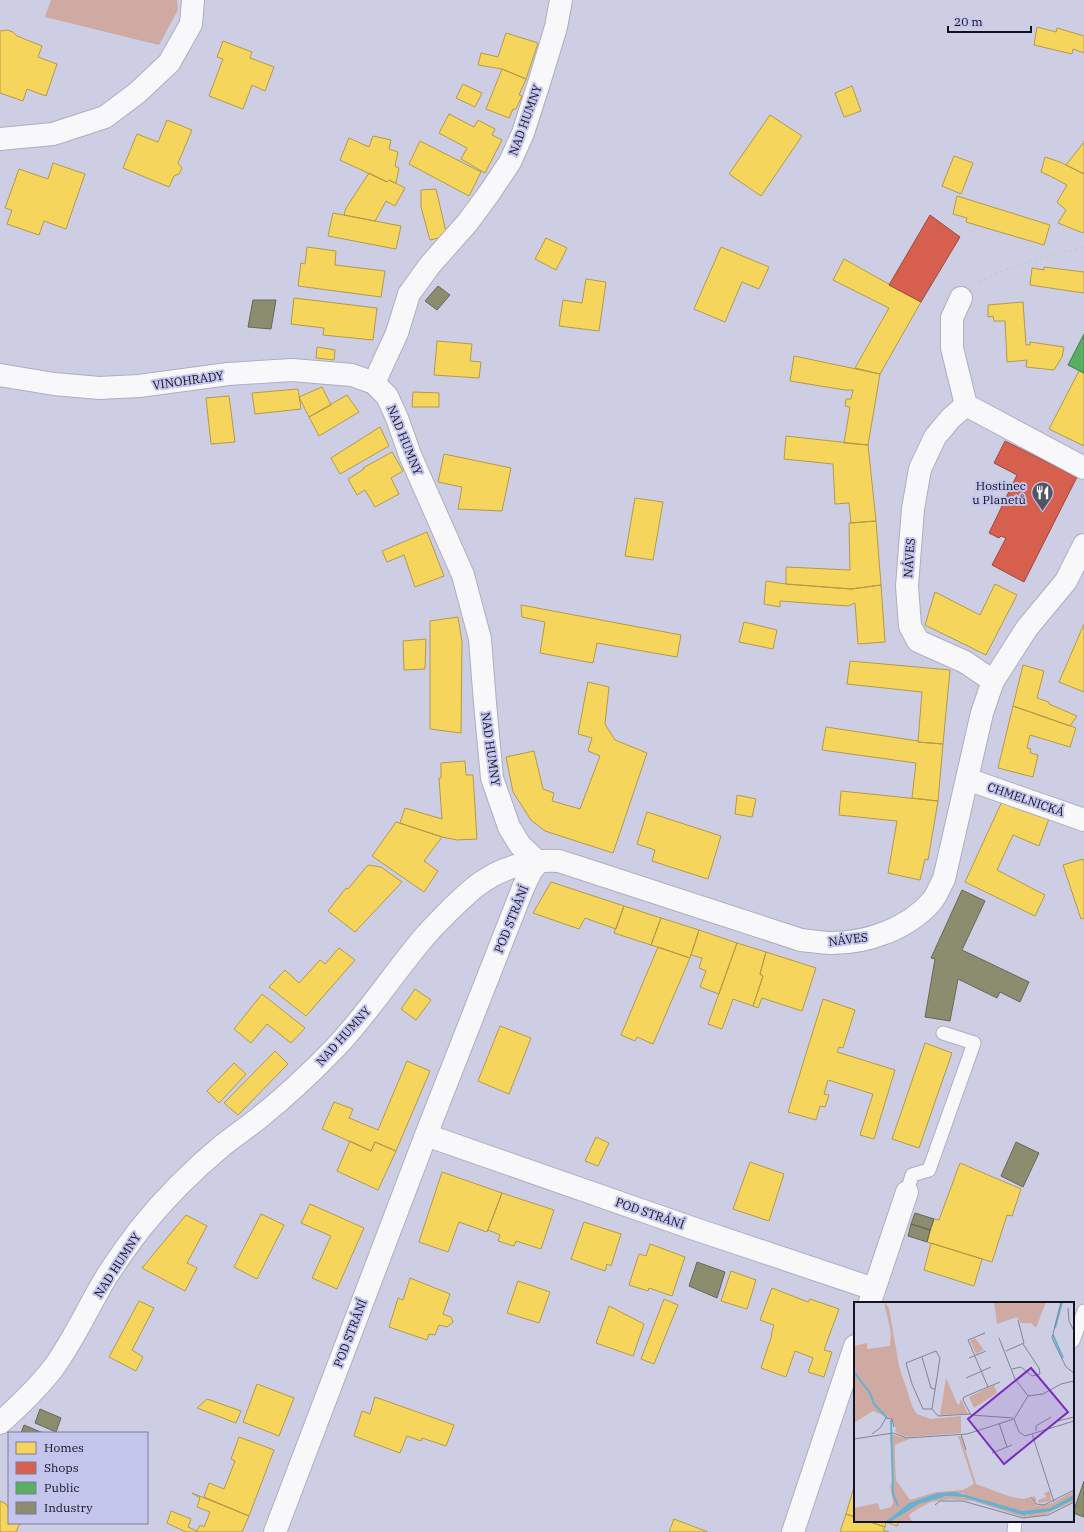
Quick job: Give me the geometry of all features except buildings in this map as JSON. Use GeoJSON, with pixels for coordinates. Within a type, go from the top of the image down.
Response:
{"type":"FeatureCollection","features":[{"type":"Feature","properties":{"kind":"street"},"geometry":{"type":"LineString","coordinates":[[0,139],[53,134],[105,117],[137,92],[168,63],[191,24],[193,0]]}},
{"type":"Feature","properties":{"kind":"street","name":"NAD HUMNY"},"geometry":{"type":"LineString","coordinates":[[538,862],[520,845],[509,827],[492,778],[484,703],[480,640],[464,575],[410,455],[397,418],[387,396],[374,383],[396,333],[409,294],[430,265],[468,222],[510,162],[523,133],[556,27],[562,0]]}},
{"type":"Feature","properties":{"kind":"street"},"geometry":{"type":"LineString","coordinates":[[961,298],[952,318],[952,348],[966,405],[1084,468]]}},
{"type":"Feature","properties":{"kind":"street","name":"VINOHRADY"},"geometry":{"type":"LineString","coordinates":[[0,376],[54,384],[99,388],[139,386],[228,374],[292,370],[352,375],[374,383]]}},
{"type":"Feature","properties":{"kind":"street","name":"NÁVES"},"geometry":{"type":"LineString","coordinates":[[966,405],[951,418],[935,437],[920,469],[913,509],[907,586],[910,626],[918,641],[965,662],[993,681]]}},
{"type":"Feature","properties":{"kind":"street","name":"NÁVES"},"geometry":{"type":"LineString","coordinates":[[538,862],[547,860],[559,861],[801,940],[832,943],[856,940],[880,935],[902,925],[920,913],[932,900],[944,879],[982,713],[993,681],[1027,628],[1066,581],[1084,545]]}},
{"type":"Feature","properties":{"kind":"street","name":"CHMELNICKÁ"},"geometry":{"type":"LineString","coordinates":[[967,779],[1082,819]]}},
{"type":"Feature","properties":{"kind":"street","name":"NAD HUMNY"},"geometry":{"type":"LineString","coordinates":[[0,1423],[36,1389],[54,1366],[79,1329],[101,1286],[116,1261],[142,1228],[178,1188],[223,1145],[260,1117],[300,1083],[335,1048],[426,935],[458,902],[481,882],[498,873],[517,866],[538,862]]}},
{"type":"Feature","properties":{"kind":"street","name":"POD STRÁNÍ"},"geometry":{"type":"LineString","coordinates":[[275,1532],[426,1135],[523,888],[530,873],[538,862]]}},
{"type":"Feature","properties":{"kind":"street","name":"POD STRÁNÍ"},"geometry":{"type":"LineString","coordinates":[[426,1135],[692,1228],[872,1296],[907,1192]]}},
{"type":"Feature","properties":{"kind":"street"},"geometry":{"type":"LineString","coordinates":[[793,1532],[854,1349]]}},
{"type":"Feature","properties":{"kind":"lane"},"geometry":{"type":"LineString","coordinates":[[907,1192],[912,1175],[929,1170],[974,1043],[943,1033]]}},
{"type":"Feature","properties":{"kind":"lane"},"geometry":{"type":"LineString","coordinates":[[1074,1338],[1084,1311]]}},
{"type":"Feature","properties":{"kind":"lane"},"geometry":{"type":"LineString","coordinates":[[1014,1532],[1015,1522]]}},
{"type":"Feature","properties":{"kind":"path"},"geometry":{"type":"LineString","coordinates":[[961,298],[978,281],[1032,260],[1084,247]]}},
{"type":"Feature","properties":{"kind":"shaded area"},"geometry":{"type":"Polygon","coordinates":[[[51,0],[177,0],[178,10],[159,45],[45,17],[51,0]]]}},
{"type":"Feature","properties":{"kind":"place","name":"Hostinec u Planetů"},"geometry":{"type":"Point","coordinates":[1042,512]}}]}
